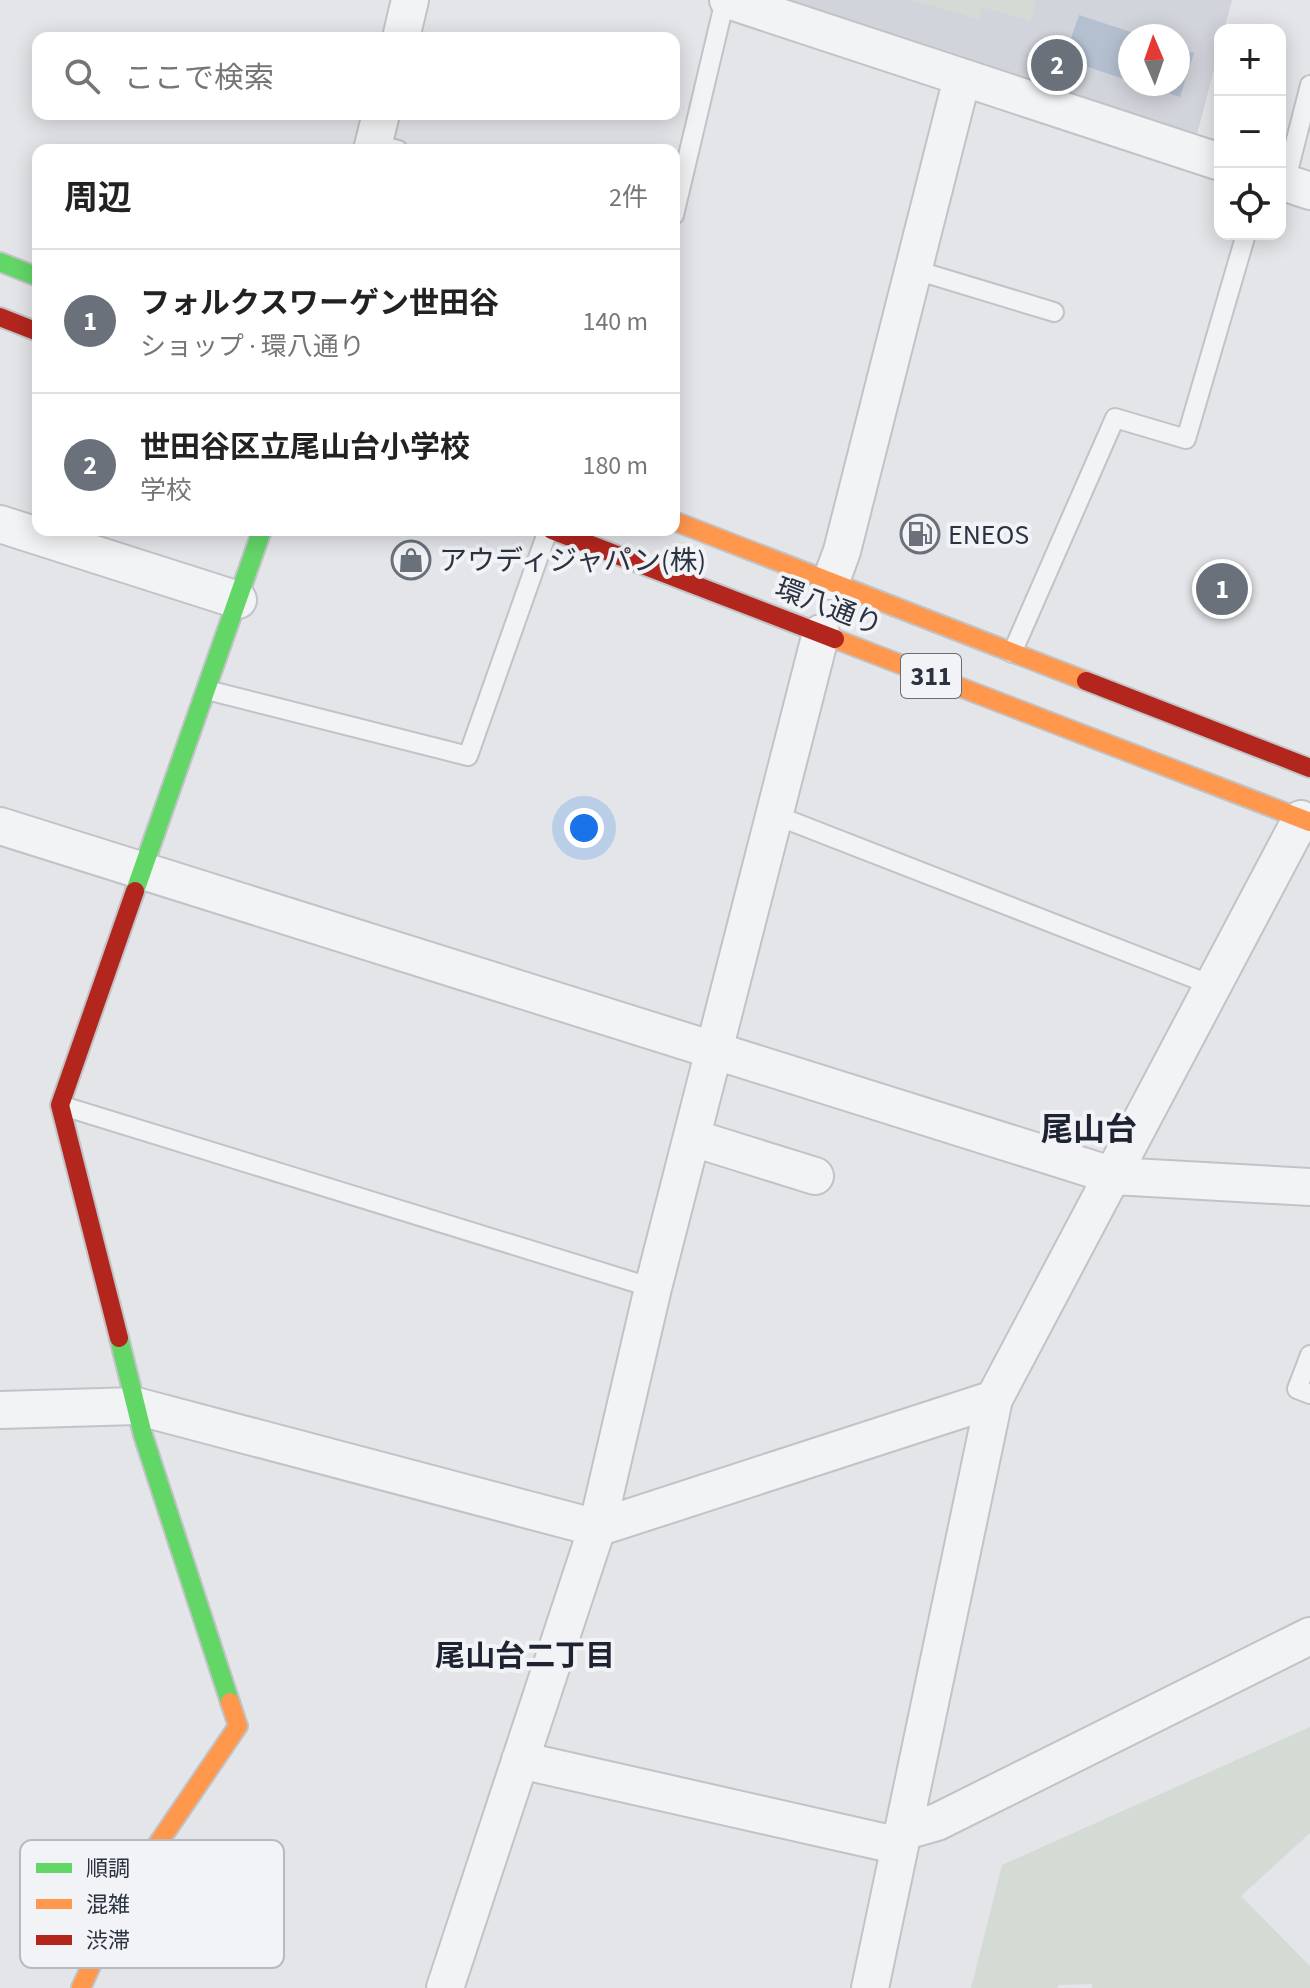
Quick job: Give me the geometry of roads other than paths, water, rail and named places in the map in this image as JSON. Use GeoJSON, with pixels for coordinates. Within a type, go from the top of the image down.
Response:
{"type":"FeatureCollection","features":[{"type":"Feature","properties":{"kind":"main road"},"geometry":{"type":"LineString","coordinates":[[0,262],[32,275]]}},
{"type":"Feature","properties":{"kind":"main road"},"geometry":{"type":"LineString","coordinates":[[0,317],[32,330]]}},
{"type":"Feature","properties":{"kind":"main road","name":"環八通り"},"geometry":{"type":"LineString","coordinates":[[680,523],[1310,768]]}},
{"type":"Feature","properties":{"kind":"main road"},"geometry":{"type":"LineString","coordinates":[[160,1840],[238,1726],[136,1406],[60,1105],[260,536]]}},
{"type":"Feature","properties":{"kind":"main road","name":"環八通り"},"geometry":{"type":"LineString","coordinates":[[566,536],[1305,821]]}},
{"type":"Feature","properties":{"kind":"main road"},"geometry":{"type":"LineString","coordinates":[[81,1988],[90,1968]]}},
{"type":"Feature","properties":{"kind":"street"},"geometry":{"type":"LineString","coordinates":[[402,32],[410,0]]}},
{"type":"Feature","properties":{"kind":"street"},"geometry":{"type":"LineString","coordinates":[[727,0],[1214,160]]}},
{"type":"Feature","properties":{"kind":"street"},"geometry":{"type":"LineString","coordinates":[[831,581],[842,551],[962,78]]}},
{"type":"Feature","properties":{"kind":"street"},"geometry":{"type":"LineString","coordinates":[[0,524],[32,534]]}},
{"type":"Feature","properties":{"kind":"street"},"geometry":{"type":"LineString","coordinates":[[38,536],[238,600]]}},
{"type":"Feature","properties":{"kind":"street"},"geometry":{"type":"LineString","coordinates":[[445,1988],[597,1528],[653,1288],[821,633]]}},
{"type":"Feature","properties":{"kind":"street"},"geometry":{"type":"LineString","coordinates":[[870,1988],[994,1399],[1305,821]]}},
{"type":"Feature","properties":{"kind":"street"},"geometry":{"type":"LineString","coordinates":[[0,826],[716,1048],[1114,1176],[1310,1187]]}},
{"type":"Feature","properties":{"kind":"street"},"geometry":{"type":"LineString","coordinates":[[693,1138],[815,1176]]}},
{"type":"Feature","properties":{"kind":"street"},"geometry":{"type":"LineString","coordinates":[[0,1410],[136,1406],[597,1528],[994,1399]]}},
{"type":"Feature","properties":{"kind":"street"},"geometry":{"type":"LineString","coordinates":[[520,1760],[901,1839],[1310,1636]]}},
{"type":"Feature","properties":{"kind":"lane"},"geometry":{"type":"LineString","coordinates":[[680,191],[727,0]]}},
{"type":"Feature","properties":{"kind":"lane"},"geometry":{"type":"LineString","coordinates":[[1292,185],[1310,85]]}},
{"type":"Feature","properties":{"kind":"lane"},"geometry":{"type":"LineString","coordinates":[[1012,653],[1115,418],[1186,439],[1244,240]]}},
{"type":"Feature","properties":{"kind":"lane"},"geometry":{"type":"LineString","coordinates":[[912,269],[1054,312]]}},
{"type":"Feature","properties":{"kind":"lane"},"geometry":{"type":"LineString","coordinates":[[207,690],[468,756],[548,536]]}},
{"type":"Feature","properties":{"kind":"lane"},"geometry":{"type":"LineString","coordinates":[[775,815],[1214,986]]}},
{"type":"Feature","properties":{"kind":"lane"},"geometry":{"type":"LineString","coordinates":[[60,1105],[653,1288]]}},
{"type":"Feature","properties":{"kind":"lane"},"geometry":{"type":"LineString","coordinates":[[1310,1355],[1297,1389],[1310,1394]]}},
{"type":"Feature","properties":{"kind":"water"},"geometry":{"type":"Polygon","coordinates":[[[1079,15],[1118,28],[1118,77],[1064,59],[1079,15]]]}},
{"type":"Feature","properties":{"kind":"place","name":"世田谷区立尾山台小学校"},"geometry":{"type":"Point","coordinates":[1057,65]}},
{"type":"Feature","properties":{"kind":"place","name":"ENEOS"},"geometry":{"type":"Point","coordinates":[920,534]}},
{"type":"Feature","properties":{"kind":"place","name":"アウディジャパン(株)"},"geometry":{"type":"Point","coordinates":[411,560]}},
{"type":"Feature","properties":{"kind":"place","name":"フォルクスワーゲン世田谷"},"geometry":{"type":"Point","coordinates":[1222,589]}},
{"type":"Feature","properties":{"kind":"district","name":"尾山台"},"geometry":{"type":"Point","coordinates":[1089,1129]}},
{"type":"Feature","properties":{"kind":"district","name":"尾山台二丁目"},"geometry":{"type":"Point","coordinates":[525,1656]}}]}
